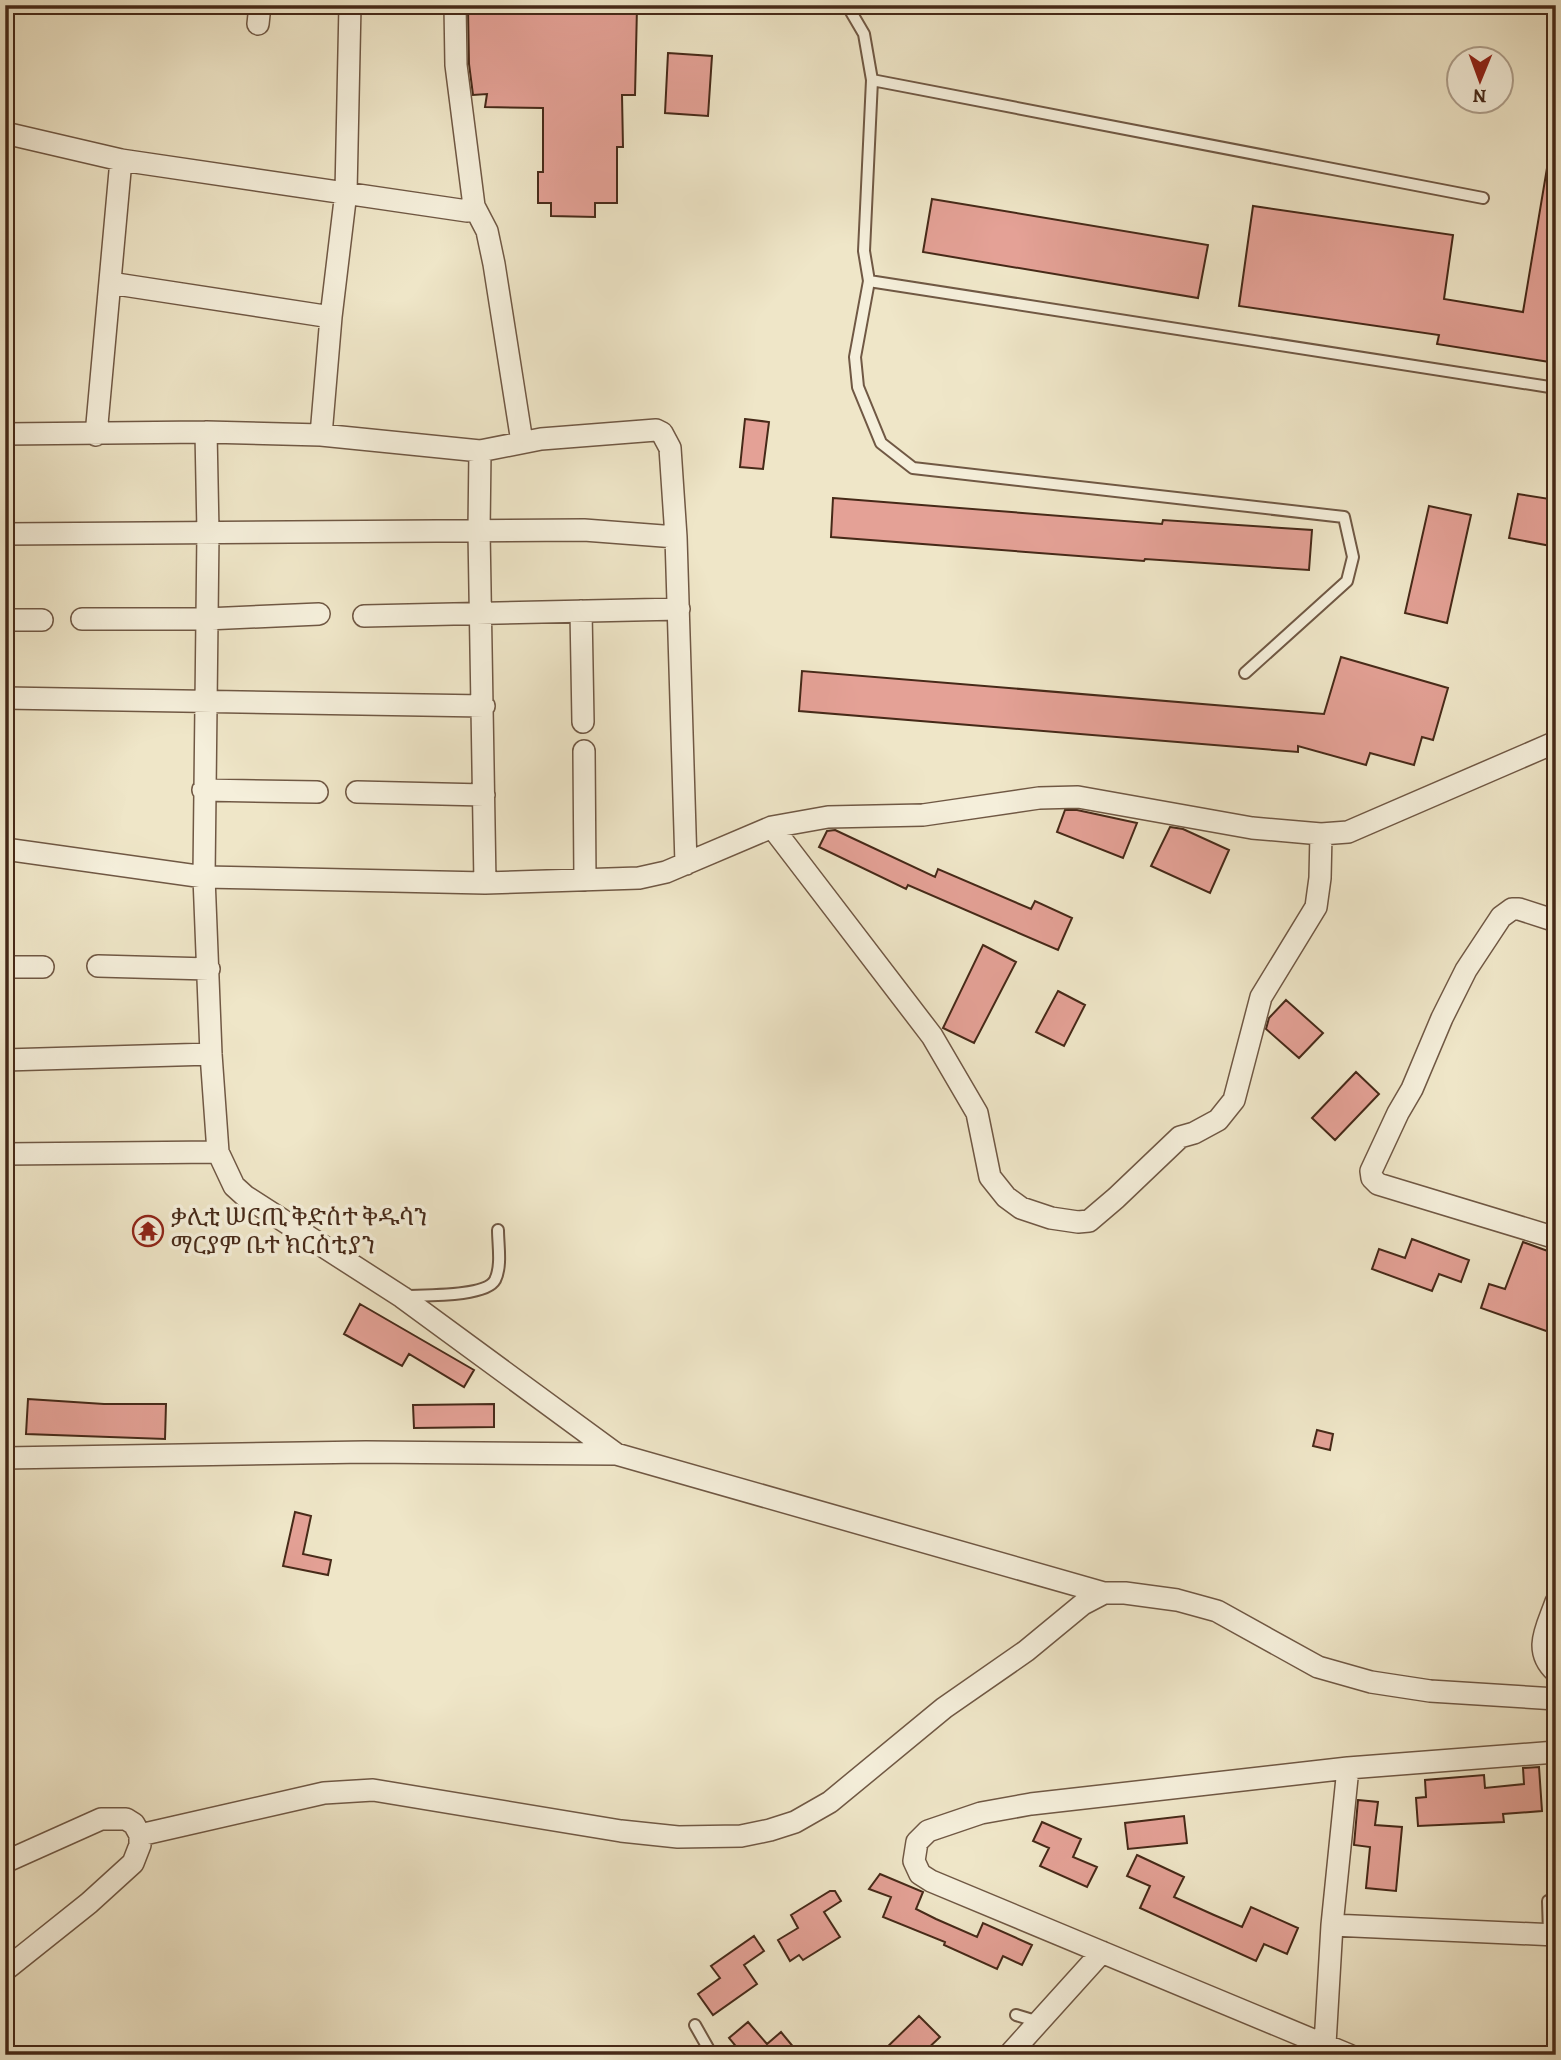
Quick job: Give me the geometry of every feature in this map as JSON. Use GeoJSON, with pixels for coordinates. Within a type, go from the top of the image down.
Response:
{"type":"FeatureCollection","features":[{"type":"Feature","properties":{"kind":"street"},"geometry":{"type":"LineString","coordinates":[[321,435],[331,317],[346,192],[349,5]]}},
{"type":"Feature","properties":{"kind":"street"},"geometry":{"type":"LineString","coordinates":[[455,5],[456,65],[474,206],[487,230],[494,264],[522,442]]}},
{"type":"Feature","properties":{"kind":"street"},"geometry":{"type":"LineString","coordinates":[[5,133],[121,160],[467,211],[474,206]]}},
{"type":"Feature","properties":{"kind":"street"},"geometry":{"type":"LineString","coordinates":[[96,435],[121,160]]}},
{"type":"Feature","properties":{"kind":"street"},"geometry":{"type":"LineString","coordinates":[[110,283],[331,317]]}},
{"type":"Feature","properties":{"kind":"street"},"geometry":{"type":"LineString","coordinates":[[5,434],[206,432],[321,435],[480,451],[522,442],[656,430],[662,433],[670,448],[676,537],[686,864]]}},
{"type":"Feature","properties":{"kind":"street"},"geometry":{"type":"LineString","coordinates":[[206,432],[208,532],[204,877],[218,1152],[234,1186],[245,1196],[402,1297],[616,1454]]}},
{"type":"Feature","properties":{"kind":"street"},"geometry":{"type":"LineString","coordinates":[[480,451],[485,883]]}},
{"type":"Feature","properties":{"kind":"street"},"geometry":{"type":"LineString","coordinates":[[5,534],[584,530],[676,537]]}},
{"type":"Feature","properties":{"kind":"street"},"geometry":{"type":"LineString","coordinates":[[364,616],[679,609]]}},
{"type":"Feature","properties":{"kind":"street"},"geometry":{"type":"LineString","coordinates":[[581,611],[583,722]]}},
{"type":"Feature","properties":{"kind":"street"},"geometry":{"type":"LineString","coordinates":[[82,619],[206,620],[319,614]]}},
{"type":"Feature","properties":{"kind":"street"},"geometry":{"type":"LineString","coordinates":[[5,620],[41,620]]}},
{"type":"Feature","properties":{"kind":"street"},"geometry":{"type":"LineString","coordinates":[[5,698],[484,706]]}},
{"type":"Feature","properties":{"kind":"street"},"geometry":{"type":"LineString","coordinates":[[5,849],[204,877],[485,883],[639,878],[666,872],[772,827],[828,817],[923,815],[1039,798],[1079,797],[1252,828],[1321,834],[1348,832],[1556,742]]}},
{"type":"Feature","properties":{"kind":"street"},"geometry":{"type":"LineString","coordinates":[[584,751],[585,880]]}},
{"type":"Feature","properties":{"kind":"street"},"geometry":{"type":"LineString","coordinates":[[204,790],[317,792]]}},
{"type":"Feature","properties":{"kind":"street"},"geometry":{"type":"LineString","coordinates":[[357,792],[484,795]]}},
{"type":"Feature","properties":{"kind":"street"},"geometry":{"type":"LineString","coordinates":[[772,827],[939,1048],[977,1113],[990,1177],[1006,1198],[1021,1208],[1052,1218],[1078,1222],[1088,1221],[1116,1198],[1180,1137],[1218,1120],[1234,1100],[1261,997],[1316,907],[1321,834]]}},
{"type":"Feature","properties":{"kind":"street"},"geometry":{"type":"LineString","coordinates":[[1556,921],[1519,909],[1512,909],[1501,917],[1466,970],[1371,1171],[1372,1178],[1378,1184],[1556,1238]]}},
{"type":"Feature","properties":{"kind":"street"},"geometry":{"type":"LineString","coordinates":[[98,966],[209,970]]}},
{"type":"Feature","properties":{"kind":"street"},"geometry":{"type":"LineString","coordinates":[[5,967],[43,967]]}},
{"type":"Feature","properties":{"kind":"street"},"geometry":{"type":"LineString","coordinates":[[5,1060],[211,1054]]}},
{"type":"Feature","properties":{"kind":"street"},"geometry":{"type":"LineString","coordinates":[[5,1154],[218,1152]]}},
{"type":"Feature","properties":{"kind":"street"},"geometry":{"type":"LineString","coordinates":[[5,1458],[366,1452],[616,1454],[1104,1593],[1177,1600],[1217,1611],[1318,1667],[1371,1682],[1430,1691],[1556,1699]]}},
{"type":"Feature","properties":{"kind":"street"},"geometry":{"type":"LineString","coordinates":[[140,1835],[324,1793],[349,1790],[373,1790],[678,1837],[741,1836],[770,1830],[794,1822],[830,1802],[944,1708],[1026,1651],[1083,1604],[1104,1593]]}},
{"type":"Feature","properties":{"kind":"street"},"geometry":{"type":"LineString","coordinates":[[1556,1601],[1542,1646],[1544,1658],[1556,1672]]}},
{"type":"Feature","properties":{"kind":"street"},"geometry":{"type":"LineString","coordinates":[[1349,2055],[1320,2049],[1102,1952],[931,1881],[920,1874],[914,1861],[917,1842],[928,1831],[981,1812],[1031,1804],[1348,1768],[1556,1752]]}},
{"type":"Feature","properties":{"kind":"street"},"geometry":{"type":"LineString","coordinates":[[1320,2049],[1348,1768]]}},
{"type":"Feature","properties":{"kind":"street"},"geometry":{"type":"LineString","coordinates":[[5,1862],[101,1819],[125,1819],[134,1825],[140,1835],[140,1844],[133,1863],[89,1903],[5,1970]]}},
{"type":"Feature","properties":{"kind":"street"},"geometry":{"type":"LineString","coordinates":[[1332,1925],[1553,1935]]}},
{"type":"Feature","properties":{"kind":"street"},"geometry":{"type":"LineString","coordinates":[[1009,2055],[1102,1952]]}},
{"type":"Feature","properties":{"kind":"lane"},"geometry":{"type":"LineString","coordinates":[[847,5],[864,34],[872,80],[864,251],[869,281],[855,357],[858,387],[881,443],[913,468],[1344,517],[1353,557],[1347,582],[1245,673]]}},
{"type":"Feature","properties":{"kind":"lane"},"geometry":{"type":"LineString","coordinates":[[872,80],[1483,198]]}},
{"type":"Feature","properties":{"kind":"lane"},"geometry":{"type":"LineString","coordinates":[[869,281],[1556,388]]}},
{"type":"Feature","properties":{"kind":"lane"},"geometry":{"type":"LineString","coordinates":[[402,1297],[479,1291],[492,1284],[498,1264],[498,1230]]}},
{"type":"Feature","properties":{"kind":"lane"},"geometry":{"type":"LineString","coordinates":[[1548,1901],[1553,1935]]}},
{"type":"Feature","properties":{"kind":"lane"},"geometry":{"type":"LineString","coordinates":[[1016,2015],[1039,2022]]}},
{"type":"Feature","properties":{"kind":"lane"},"geometry":{"type":"LineString","coordinates":[[695,2025],[712,2055]]}},
{"type":"Feature","properties":{"kind":"building"},"geometry":{"type":"Polygon","coordinates":[[[637,7],[635,95],[622,95],[623,147],[617,147],[617,203],[595,203],[595,217],[551,216],[551,203],[538,203],[538,172],[543,172],[543,108],[485,107],[487,94],[473,95],[469,64],[468,9],[637,7]]]}},
{"type":"Feature","properties":{"kind":"building"},"geometry":{"type":"Polygon","coordinates":[[[668,53],[712,56],[708,116],[665,113],[668,53]]]}},
{"type":"Feature","properties":{"kind":"building"},"geometry":{"type":"Polygon","coordinates":[[[1548,162],[1556,163],[1556,363],[1437,344],[1439,335],[1239,306],[1253,206],[1453,235],[1444,299],[1523,312],[1548,162]]]}},
{"type":"Feature","properties":{"kind":"building"},"geometry":{"type":"Polygon","coordinates":[[[932,199],[1208,245],[1198,298],[923,252],[932,199]]]}},
{"type":"Feature","properties":{"kind":"building"},"geometry":{"type":"Polygon","coordinates":[[[745,419],[769,422],[763,469],[740,467],[745,419]]]}},
{"type":"Feature","properties":{"kind":"building"},"geometry":{"type":"Polygon","coordinates":[[[1518,494],[1556,500],[1556,547],[1509,538],[1518,494]]]}},
{"type":"Feature","properties":{"kind":"building"},"geometry":{"type":"Polygon","coordinates":[[[833,498],[1162,524],[1163,520],[1312,530],[1309,570],[1144,561],[831,537],[833,498]]]}},
{"type":"Feature","properties":{"kind":"building"},"geometry":{"type":"Polygon","coordinates":[[[1429,506],[1471,515],[1447,623],[1405,613],[1429,506]]]}},
{"type":"Feature","properties":{"kind":"building"},"geometry":{"type":"Polygon","coordinates":[[[1341,657],[1448,688],[1433,740],[1422,737],[1414,765],[1370,753],[1366,765],[1298,746],[1298,752],[799,711],[802,671],[1324,714],[1341,657]]]}},
{"type":"Feature","properties":{"kind":"building"},"geometry":{"type":"Polygon","coordinates":[[[1065,810],[1077,810],[1137,823],[1123,858],[1057,832],[1065,810]]]}},
{"type":"Feature","properties":{"kind":"building"},"geometry":{"type":"Polygon","coordinates":[[[1170,827],[1183,829],[1229,850],[1210,893],[1151,866],[1170,827]]]}},
{"type":"Feature","properties":{"kind":"building"},"geometry":{"type":"Polygon","coordinates":[[[835,830],[935,877],[938,869],[1031,909],[1035,901],[1072,918],[1058,950],[908,885],[906,889],[819,847],[827,831],[835,830]]]}},
{"type":"Feature","properties":{"kind":"building"},"geometry":{"type":"Polygon","coordinates":[[[983,945],[1016,962],[974,1043],[943,1028],[983,945]]]}},
{"type":"Feature","properties":{"kind":"building"},"geometry":{"type":"Polygon","coordinates":[[[1058,991],[1085,1005],[1064,1046],[1036,1032],[1058,991]]]}},
{"type":"Feature","properties":{"kind":"building"},"geometry":{"type":"Polygon","coordinates":[[[1286,1000],[1323,1033],[1299,1058],[1266,1029],[1269,1018],[1286,1000]]]}},
{"type":"Feature","properties":{"kind":"building"},"geometry":{"type":"Polygon","coordinates":[[[1356,1072],[1379,1094],[1335,1140],[1312,1118],[1356,1072]]]}},
{"type":"Feature","properties":{"kind":"building"},"geometry":{"type":"Polygon","coordinates":[[[1412,1239],[1469,1260],[1461,1282],[1439,1274],[1432,1291],[1372,1269],[1379,1249],[1405,1258],[1412,1239]]]}},
{"type":"Feature","properties":{"kind":"building"},"geometry":{"type":"Polygon","coordinates":[[[1523,1242],[1556,1254],[1556,1314],[1549,1332],[1481,1308],[1489,1284],[1505,1289],[1523,1242]]]}},
{"type":"Feature","properties":{"kind":"building"},"geometry":{"type":"Polygon","coordinates":[[[360,1304],[474,1370],[464,1387],[409,1354],[402,1366],[344,1334],[360,1304]]]}},
{"type":"Feature","properties":{"kind":"building"},"geometry":{"type":"Polygon","coordinates":[[[28,1399],[104,1404],[166,1404],[165,1439],[26,1434],[28,1399]]]}},
{"type":"Feature","properties":{"kind":"building"},"geometry":{"type":"Polygon","coordinates":[[[494,1404],[494,1427],[414,1428],[413,1405],[494,1404]]]}},
{"type":"Feature","properties":{"kind":"building"},"geometry":{"type":"Polygon","coordinates":[[[1317,1430],[1333,1434],[1330,1450],[1313,1446],[1317,1430]]]}},
{"type":"Feature","properties":{"kind":"building"},"geometry":{"type":"Polygon","coordinates":[[[295,1512],[311,1516],[303,1554],[331,1560],[328,1575],[283,1566],[295,1512]]]}},
{"type":"Feature","properties":{"kind":"building"},"geometry":{"type":"Polygon","coordinates":[[[1539,1767],[1542,1811],[1503,1814],[1504,1822],[1418,1826],[1416,1798],[1426,1797],[1425,1780],[1484,1775],[1485,1788],[1524,1784],[1523,1768],[1539,1767]]]}},
{"type":"Feature","properties":{"kind":"building"},"geometry":{"type":"Polygon","coordinates":[[[1358,1800],[1378,1802],[1375,1825],[1402,1827],[1396,1891],[1366,1888],[1370,1847],[1354,1845],[1358,1800]]]}},
{"type":"Feature","properties":{"kind":"building"},"geometry":{"type":"Polygon","coordinates":[[[1184,1816],[1187,1843],[1128,1849],[1125,1823],[1184,1816]]]}},
{"type":"Feature","properties":{"kind":"building"},"geometry":{"type":"Polygon","coordinates":[[[1042,1822],[1081,1839],[1073,1857],[1097,1867],[1087,1887],[1040,1866],[1049,1848],[1033,1841],[1042,1822]]]}},
{"type":"Feature","properties":{"kind":"building"},"geometry":{"type":"Polygon","coordinates":[[[1137,1855],[1184,1877],[1174,1897],[1242,1927],[1251,1907],[1298,1928],[1287,1954],[1264,1944],[1256,1961],[1140,1908],[1150,1886],[1127,1876],[1137,1855]]]}},
{"type":"Feature","properties":{"kind":"building"},"geometry":{"type":"Polygon","coordinates":[[[880,1874],[923,1892],[916,1909],[936,1919],[977,1937],[983,1923],[1032,1945],[1022,1965],[1003,1956],[997,1969],[944,1945],[945,1942],[883,1917],[891,1897],[869,1889],[880,1874]]]}},
{"type":"Feature","properties":{"kind":"building"},"geometry":{"type":"Polygon","coordinates":[[[830,1891],[835,1891],[841,1901],[824,1912],[840,1937],[803,1960],[799,1955],[790,1961],[778,1940],[798,1928],[791,1915],[830,1891]]]}},
{"type":"Feature","properties":{"kind":"building"},"geometry":{"type":"Polygon","coordinates":[[[754,1936],[764,1951],[744,1965],[757,1984],[713,2015],[698,1994],[720,1978],[711,1966],[754,1936]]]}},
{"type":"Feature","properties":{"kind":"building"},"geometry":{"type":"Polygon","coordinates":[[[919,2016],[940,2037],[921,2055],[879,2055],[919,2016]]]}},
{"type":"Feature","properties":{"kind":"building"},"geometry":{"type":"Polygon","coordinates":[[[748,2022],[767,2044],[781,2032],[800,2055],[743,2055],[729,2038],[748,2022]]]}},
{"type":"Feature","properties":{"kind":"place","name":"ቃሊቲ ሠርጢ ቅድስተ ቅዱሳን ማርያም ቤተ ክርስቲያን"},"geometry":{"type":"Point","coordinates":[148,1231]}}]}
